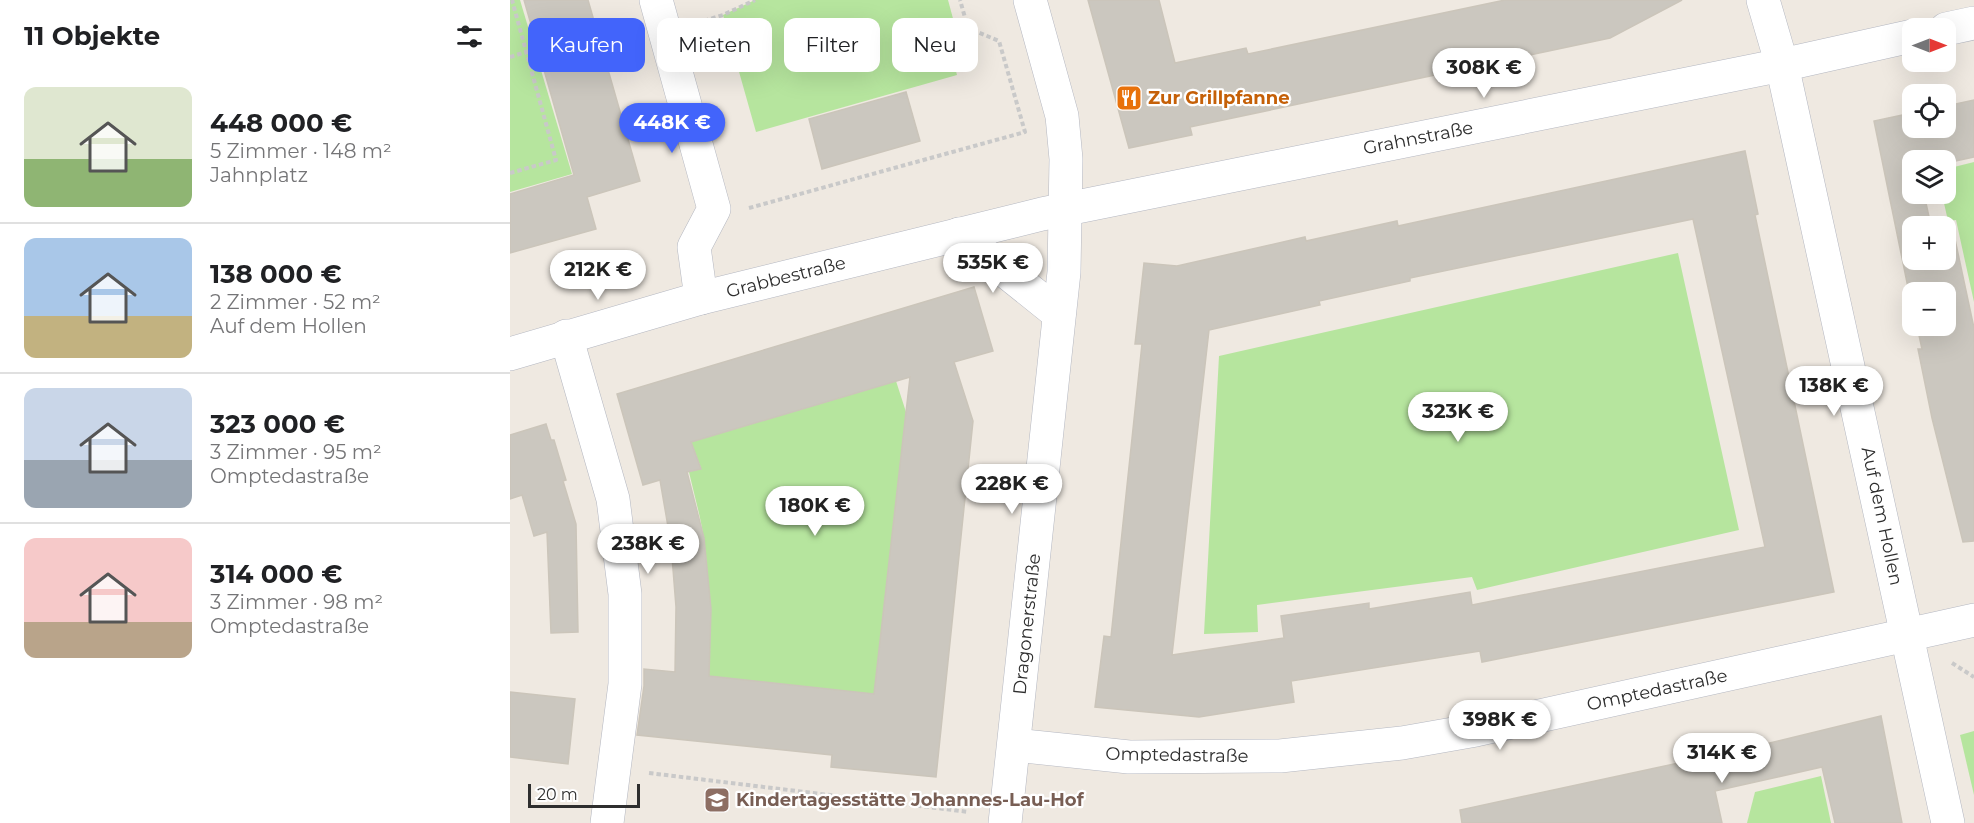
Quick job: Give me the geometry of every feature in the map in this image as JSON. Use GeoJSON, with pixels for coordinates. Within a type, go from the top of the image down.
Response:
{"type":"FeatureCollection","features":[{"type":"Feature","properties":{"kind":"street"},"geometry":{"type":"LineString","coordinates":[[656,0],[661,18]]}},
{"type":"Feature","properties":{"kind":"street","name":"Dragonerstraße"},"geometry":{"type":"LineString","coordinates":[[1006,820],[1064,272],[1066,159],[1062,116],[1030,0]]}},
{"type":"Feature","properties":{"kind":"street","name":"Auf dem Hollen"},"geometry":{"type":"LineString","coordinates":[[1763,0],[1782,65],[1948,823]]}},
{"type":"Feature","properties":{"kind":"street"},"geometry":{"type":"LineString","coordinates":[[1956,27],[1974,23]]}},
{"type":"Feature","properties":{"kind":"street","name":"Grahnstraße"},"geometry":{"type":"LineString","coordinates":[[1065,210],[1782,65],[1902,38]]}},
{"type":"Feature","properties":{"kind":"street"},"geometry":{"type":"LineString","coordinates":[[676,72],[714,209],[694,247],[701,298]]}},
{"type":"Feature","properties":{"kind":"street","name":"Grabbestraße"},"geometry":{"type":"LineString","coordinates":[[510,354],[701,298],[1065,210]]}},
{"type":"Feature","properties":{"kind":"street"},"geometry":{"type":"LineString","coordinates":[[959,234],[1059,314]]}},
{"type":"Feature","properties":{"kind":"street"},"geometry":{"type":"LineString","coordinates":[[566,336],[613,499],[625,594],[625,684],[616,769],[607,823]]}},
{"type":"Feature","properties":{"kind":"street","name":"Omptedastraße"},"geometry":{"type":"LineString","coordinates":[[1014,745],[1129,758],[1280,756],[1402,743],[1476,730],[1974,620]]}},
{"type":"Feature","properties":{"kind":"path"},"geometry":{"type":"LineString","coordinates":[[510,172],[556,160],[512,0]]}},
{"type":"Feature","properties":{"kind":"path"},"geometry":{"type":"LineString","coordinates":[[713,18],[755,0]]}},
{"type":"Feature","properties":{"kind":"path"},"geometry":{"type":"LineString","coordinates":[[714,209],[735,212],[1025,132],[999,41],[968,28],[960,0]]}},
{"type":"Feature","properties":{"kind":"path"},"geometry":{"type":"LineString","coordinates":[[510,57],[526,52]]}},
{"type":"Feature","properties":{"kind":"path"},"geometry":{"type":"LineString","coordinates":[[616,769],[1006,820]]}},
{"type":"Feature","properties":{"kind":"green space"},"geometry":{"type":"Polygon","coordinates":[[[510,0],[520,0],[528,27],[528,72],[542,72],[572,174],[510,192],[510,0]]]}},
{"type":"Feature","properties":{"kind":"green space"},"geometry":{"type":"Polygon","coordinates":[[[755,0],[948,0],[953,18],[892,18],[892,72],[956,72],[957,75],[756,132],[739,72],[772,72],[772,18],[724,18],[723,15],[755,0]]]}},
{"type":"Feature","properties":{"kind":"green space"},"geometry":{"type":"Polygon","coordinates":[[[1974,162],[1974,302],[1956,216],[1947,216],[1944,204],[1956,204],[1956,166],[1974,162]]]}},
{"type":"Feature","properties":{"kind":"green space"},"geometry":{"type":"Polygon","coordinates":[[[1678,253],[1739,530],[1477,590],[1472,577],[1257,605],[1258,632],[1204,634],[1219,356],[1678,253]]]}},
{"type":"Feature","properties":{"kind":"green space"},"geometry":{"type":"Polygon","coordinates":[[[896,381],[906,412],[874,694],[709,676],[706,557],[689,472],[701,468],[691,442],[896,381]]]}},
{"type":"Feature","properties":{"kind":"green space"},"geometry":{"type":"Polygon","coordinates":[[[1974,731],[1974,795],[1960,735],[1974,731]]]}},
{"type":"Feature","properties":{"kind":"green space"},"geometry":{"type":"Polygon","coordinates":[[[1821,776],[1831,823],[1747,823],[1755,792],[1821,776]]]}},
{"type":"Feature","properties":{"kind":"building"},"geometry":{"type":"Polygon","coordinates":[[[524,0],[588,0],[593,18],[529,18],[524,0]]]}},
{"type":"Feature","properties":{"kind":"building"},"geometry":{"type":"Polygon","coordinates":[[[1088,0],[1159,0],[1175,63],[1246,48],[1248,54],[1505,0],[1682,0],[1610,38],[1190,127],[1192,135],[1129,148],[1088,0]]]}},
{"type":"Feature","properties":{"kind":"building"},"geometry":{"type":"Polygon","coordinates":[[[545,72],[609,72],[640,181],[587,197],[596,229],[510,253],[510,194],[574,175],[545,72]]]}},
{"type":"Feature","properties":{"kind":"building"},"geometry":{"type":"Polygon","coordinates":[[[906,92],[920,141],[822,169],[809,119],[906,92]]]}},
{"type":"Feature","properties":{"kind":"building"},"geometry":{"type":"Polygon","coordinates":[[[1974,100],[1974,157],[1956,161],[1956,150],[1902,150],[1902,204],[1926,204],[1929,216],[1902,216],[1902,258],[1874,121],[1902,115],[1902,138],[1956,138],[1956,104],[1974,100]]]}},
{"type":"Feature","properties":{"kind":"building"},"geometry":{"type":"Polygon","coordinates":[[[1745,151],[1758,214],[1755,215],[1834,592],[1482,662],[1480,651],[1291,681],[1294,702],[1199,717],[1095,707],[1104,636],[1111,637],[1142,344],[1135,344],[1144,263],[1177,266],[1305,237],[1306,241],[1397,221],[1398,226],[1745,151]],[[1693,219],[1410,278],[1410,281],[1319,301],[1320,305],[1209,330],[1172,655],[1284,638],[1281,616],[1369,603],[1369,609],[1470,592],[1472,605],[1765,547],[1693,219]]]}},
{"type":"Feature","properties":{"kind":"building"},"geometry":{"type":"Polygon","coordinates":[[[1956,244],[1974,328],[1974,541],[1963,542],[1932,418],[1918,349],[1922,349],[1919,336],[1956,336],[1956,282],[1907,282],[1904,270],[1956,270],[1956,244]]]}},
{"type":"Feature","properties":{"kind":"building"},"geometry":{"type":"Polygon","coordinates":[[[974,287],[993,351],[954,362],[973,421],[936,777],[831,767],[832,755],[637,735],[644,669],[675,672],[676,607],[671,544],[660,480],[643,485],[617,394],[974,287]],[[910,377],[691,442],[701,469],[687,472],[704,538],[711,609],[709,676],[874,694],[910,377]]]}},
{"type":"Feature","properties":{"kind":"building"},"geometry":{"type":"Polygon","coordinates":[[[546,424],[551,440],[554,440],[566,480],[563,481],[576,524],[578,632],[551,633],[547,532],[534,536],[522,495],[510,499],[510,435],[546,424]]]}},
{"type":"Feature","properties":{"kind":"building"},"geometry":{"type":"Polygon","coordinates":[[[510,692],[575,699],[568,764],[510,757],[510,692]]]}},
{"type":"Feature","properties":{"kind":"building"},"geometry":{"type":"Polygon","coordinates":[[[1881,716],[1902,823],[1835,823],[1822,767],[1715,791],[1722,823],[1462,823],[1460,810],[1753,747],[1881,716]]]}},
{"type":"Feature","properties":{"kind":"place","name":"Zur Grillpfanne"},"geometry":{"type":"Point","coordinates":[1129,98]}},
{"type":"Feature","properties":{"kind":"place","name":"Kindertagesstätte Johannes-Lau-Hof"},"geometry":{"type":"Point","coordinates":[717,800]}}]}
